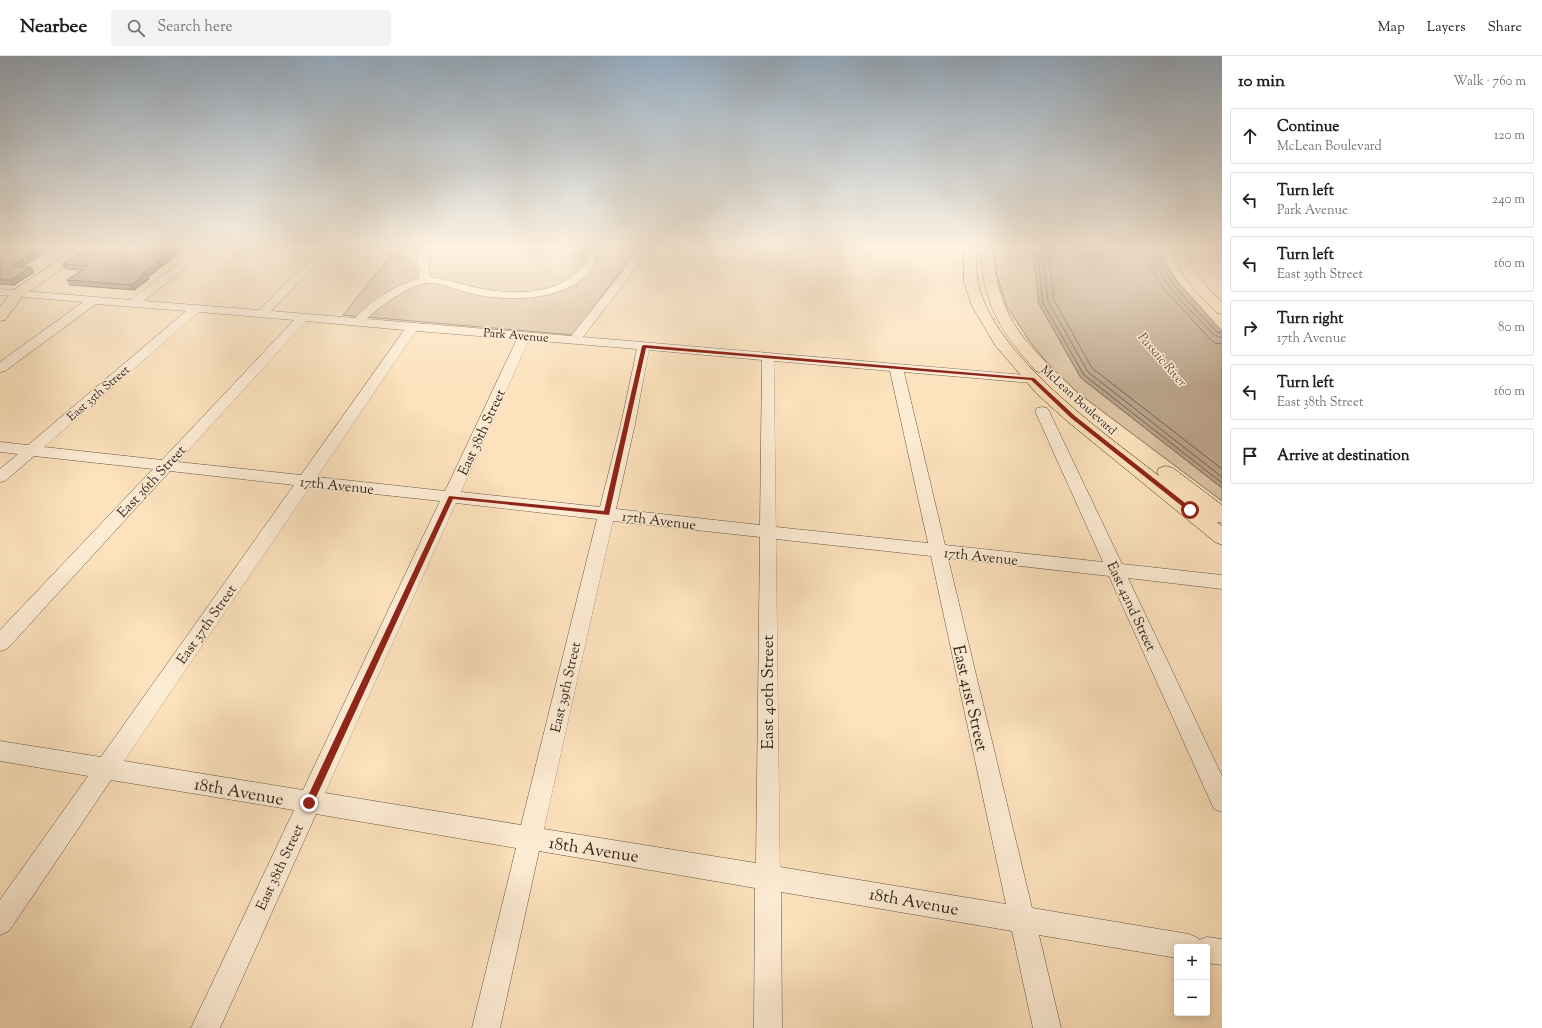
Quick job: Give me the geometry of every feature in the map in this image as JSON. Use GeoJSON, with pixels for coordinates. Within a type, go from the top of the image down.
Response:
{"type":"FeatureCollection","features":[{"type":"Feature","properties":{"kind":"main road"},"geometry":{"type":"LineString","coordinates":[[0,317],[17,294]]}},
{"type":"Feature","properties":{"kind":"main road","name":"McLean Boulevard"},"geometry":{"type":"LineString","coordinates":[[975,294],[979,306],[1000,342],[1032,379],[1073,417],[1222,537]]}},
{"type":"Feature","properties":{"kind":"main road","name":"McLean Boulevard"},"geometry":{"type":"LineString","coordinates":[[993,294],[997,306],[1012,332],[1058,385],[1089,412],[1222,516]]}},
{"type":"Feature","properties":{"kind":"main road"},"geometry":{"type":"LineString","coordinates":[[1208,294],[1222,310]]}},
{"type":"Feature","properties":{"kind":"street","name":"Park Avenue"},"geometry":{"type":"LineString","coordinates":[[22,294],[1032,379]]}},
{"type":"Feature","properties":{"kind":"street"},"geometry":{"type":"LineString","coordinates":[[134,304],[146,294]]}},
{"type":"Feature","properties":{"kind":"street"},"geometry":{"type":"LineString","coordinates":[[262,314],[282,294]]}},
{"type":"Feature","properties":{"kind":"street"},"geometry":{"type":"LineString","coordinates":[[358,322],[384,298],[392,294]]}},
{"type":"Feature","properties":{"kind":"street"},"geometry":{"type":"LineString","coordinates":[[575,340],[611,294]]}},
{"type":"Feature","properties":{"kind":"street"},"geometry":{"type":"LineString","coordinates":[[0,368],[94,300]]}},
{"type":"Feature","properties":{"kind":"street","name":"East 35th Street"},"geometry":{"type":"LineString","coordinates":[[0,477],[196,309]]}},
{"type":"Feature","properties":{"kind":"street","name":"East 36th Street"},"geometry":{"type":"LineString","coordinates":[[0,643],[302,318]]}},
{"type":"Feature","properties":{"kind":"street","name":"East 37th Street"},"geometry":{"type":"LineString","coordinates":[[0,922],[412,327]]}},
{"type":"Feature","properties":{"kind":"street","name":"East 38th Street"},"geometry":{"type":"LineString","coordinates":[[205,1028],[525,336]]}},
{"type":"Feature","properties":{"kind":"street","name":"East 39th Street"},"geometry":{"type":"LineString","coordinates":[[486,1028],[644,346]]}},
{"type":"Feature","properties":{"kind":"street","name":"East 40th Street"},"geometry":{"type":"LineString","coordinates":[[768,356],[768,1028]]}},
{"type":"Feature","properties":{"kind":"street","name":"East 41st Street"},"geometry":{"type":"LineString","coordinates":[[896,367],[1047,1028]]}},
{"type":"Feature","properties":{"kind":"street","name":"East 42nd Street"},"geometry":{"type":"LineString","coordinates":[[1042,411],[1222,801]]}},
{"type":"Feature","properties":{"kind":"street","name":"17th Avenue"},"geometry":{"type":"LineString","coordinates":[[0,447],[305,482],[1222,582]]}},
{"type":"Feature","properties":{"kind":"street","name":"18th Avenue"},"geometry":{"type":"LineString","coordinates":[[0,751],[1174,945]]}},
{"type":"Feature","properties":{"kind":"street"},"geometry":{"type":"LineString","coordinates":[[1210,950],[1222,952]]}},
{"type":"Feature","properties":{"kind":"shaded area"},"geometry":{"type":"Polygon","coordinates":[[[360,294],[603,294],[573,335],[343,315],[360,294]]]}},
{"type":"Feature","properties":{"kind":"shaded area"},"geometry":{"type":"Polygon","coordinates":[[[1003,294],[1038,294],[1039,304],[1081,378],[1222,488],[1222,501],[1078,393],[1050,366],[1030,342],[1006,305],[1003,294]]]}},
{"type":"Feature","properties":{"kind":"water","name":"Passaic River"},"geometry":{"type":"Polygon","coordinates":[[[1038,294],[1189,294],[1222,331],[1222,488],[1081,378],[1039,304],[1038,294]]]}},
{"type":"Feature","properties":{"kind":"route"},"geometry":{"type":"LineString","coordinates":[[309,803],[451,497],[606,514],[628,424],[644,346],[1032,379],[1073,417],[1190,510]]}}]}
